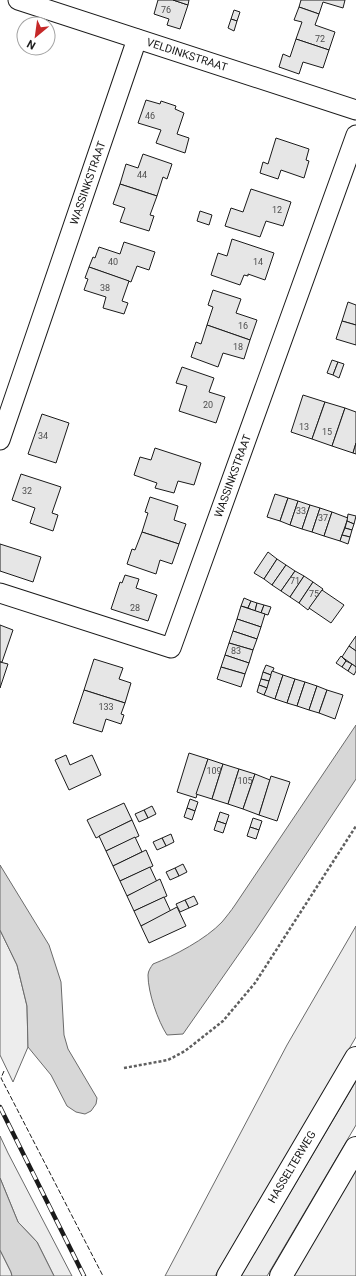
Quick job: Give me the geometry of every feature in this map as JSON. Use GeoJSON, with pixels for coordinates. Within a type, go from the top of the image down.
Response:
{"type":"FeatureCollection","features":[{"type":"Feature","properties":{"kind":"main road","name":"HASSELTERWEG"},"geometry":{"type":"LineString","coordinates":[[228,1276],[356,1058]]}},
{"type":"Feature","properties":{"kind":"main road"},"geometry":{"type":"LineString","coordinates":[[281,1276],[356,1148]]}},
{"type":"Feature","properties":{"kind":"street","name":"VELDINKSTRAAT"},"geometry":{"type":"LineString","coordinates":[[18,0],[356,110]]}},
{"type":"Feature","properties":{"kind":"street","name":"WASSINKSTRAAT"},"geometry":{"type":"LineString","coordinates":[[0,440],[137,39]]}},
{"type":"Feature","properties":{"kind":"street","name":"WASSINKSTRAAT"},"geometry":{"type":"LineString","coordinates":[[0,593],[171,648],[356,135]]}},
{"type":"Feature","properties":{"kind":"path"},"geometry":{"type":"LineString","coordinates":[[124,1068],[168,1060],[185,1051],[223,1021],[255,983],[356,826]]}},
{"type":"Feature","properties":{"kind":"shaded area"},"geometry":{"type":"Polygon","coordinates":[[[356,725],[356,779],[255,931],[183,1034],[167,1035],[157,1015],[148,982],[148,972],[153,964],[180,952],[199,941],[222,922],[356,725]]]}},
{"type":"Feature","properties":{"kind":"shaded area"},"geometry":{"type":"Polygon","coordinates":[[[0,865],[49,945],[61,982],[64,1035],[68,1049],[97,1098],[96,1104],[91,1111],[85,1114],[76,1112],[67,1106],[51,1075],[28,1047],[27,1006],[17,965],[0,930],[0,865]]]}},
{"type":"Feature","properties":{"kind":"shaded area"},"geometry":{"type":"Polygon","coordinates":[[[356,926],[356,1037],[215,1276],[165,1276],[287,1045],[356,926]]]}},
{"type":"Feature","properties":{"kind":"shaded area"},"geometry":{"type":"Polygon","coordinates":[[[0,930],[17,965],[27,1006],[28,1047],[13,1082],[0,1055],[0,930]]]}},
{"type":"Feature","properties":{"kind":"shaded area"},"geometry":{"type":"Polygon","coordinates":[[[356,1081],[356,1125],[267,1276],[241,1276],[356,1081]]]}},
{"type":"Feature","properties":{"kind":"shaded area"},"geometry":{"type":"Polygon","coordinates":[[[0,1136],[72,1276],[54,1276],[37,1242],[18,1222],[0,1178],[0,1136]]]}},
{"type":"Feature","properties":{"kind":"shaded area"},"geometry":{"type":"Polygon","coordinates":[[[356,1169],[356,1276],[293,1276],[356,1169]]]}},
{"type":"Feature","properties":{"kind":"shaded area"},"geometry":{"type":"Polygon","coordinates":[[[0,1178],[18,1222],[37,1242],[54,1276],[12,1276],[0,1250],[0,1178]]]}},
{"type":"Feature","properties":{"kind":"shaded area"},"geometry":{"type":"Polygon","coordinates":[[[0,1250],[11,1272],[12,1276],[0,1276],[0,1250]]]}},
{"type":"Feature","properties":{"kind":"building"},"geometry":{"type":"Polygon","coordinates":[[[158,0],[173,0],[188,5],[180,29],[167,25],[169,19],[154,14],[158,0]]]}},
{"type":"Feature","properties":{"kind":"building"},"geometry":{"type":"Polygon","coordinates":[[[173,0],[189,0],[188,5],[173,0]]]}},
{"type":"Feature","properties":{"kind":"building"},"geometry":{"type":"Polygon","coordinates":[[[301,0],[345,0],[343,8],[323,2],[319,14],[299,7],[301,0]]]}},
{"type":"Feature","properties":{"kind":"building"},"geometry":{"type":"Polygon","coordinates":[[[299,7],[319,14],[315,25],[335,32],[329,50],[296,39],[302,22],[294,20],[299,7]]]}},
{"type":"Feature","properties":{"kind":"building"},"geometry":{"type":"Polygon","coordinates":[[[234,10],[240,12],[237,21],[231,19],[234,10]]]}},
{"type":"Feature","properties":{"kind":"building"},"geometry":{"type":"Polygon","coordinates":[[[231,19],[237,21],[234,31],[228,28],[231,19]]]}},
{"type":"Feature","properties":{"kind":"building"},"geometry":{"type":"Polygon","coordinates":[[[296,39],[329,50],[323,68],[303,62],[299,74],[279,67],[283,54],[290,57],[296,39]]]}},
{"type":"Feature","properties":{"kind":"building"},"geometry":{"type":"Polygon","coordinates":[[[146,100],[160,104],[161,101],[176,106],[175,109],[184,113],[177,134],[189,138],[185,153],[156,143],[161,130],[138,123],[146,100]]]}},
{"type":"Feature","properties":{"kind":"building"},"geometry":{"type":"Polygon","coordinates":[[[276,138],[309,149],[306,160],[309,161],[304,178],[281,170],[278,179],[260,173],[263,162],[268,164],[276,138]]]}},
{"type":"Feature","properties":{"kind":"building"},"geometry":{"type":"Polygon","coordinates":[[[143,154],[172,164],[167,179],[163,177],[157,196],[120,184],[126,164],[138,168],[143,154]]]}},
{"type":"Feature","properties":{"kind":"building"},"geometry":{"type":"Polygon","coordinates":[[[120,184],[157,196],[150,215],[154,216],[149,231],[120,222],[125,208],[113,204],[120,184]]]}},
{"type":"Feature","properties":{"kind":"building"},"geometry":{"type":"Polygon","coordinates":[[[251,189],[291,202],[283,226],[266,221],[260,237],[225,226],[231,208],[243,212],[251,189]]]}},
{"type":"Feature","properties":{"kind":"building"},"geometry":{"type":"Polygon","coordinates":[[[200,211],[212,215],[209,225],[197,221],[200,211]]]}},
{"type":"Feature","properties":{"kind":"building"},"geometry":{"type":"Polygon","coordinates":[[[232,239],[274,253],[265,280],[248,274],[248,276],[244,275],[240,285],[211,275],[218,253],[227,256],[232,239]]]}},
{"type":"Feature","properties":{"kind":"building"},"geometry":{"type":"Polygon","coordinates":[[[124,242],[155,252],[149,270],[137,266],[131,282],[89,267],[93,257],[95,258],[99,247],[120,254],[124,242]]]}},
{"type":"Feature","properties":{"kind":"building"},"geometry":{"type":"Polygon","coordinates":[[[89,267],[129,281],[122,301],[128,303],[124,314],[103,308],[106,297],[84,290],[88,279],[85,278],[89,267]]]}},
{"type":"Feature","properties":{"kind":"building"},"geometry":{"type":"Polygon","coordinates":[[[213,290],[241,299],[236,313],[257,320],[250,340],[207,325],[213,307],[208,305],[213,290]]]}},
{"type":"Feature","properties":{"kind":"building"},"geometry":{"type":"Polygon","coordinates":[[[348,302],[356,305],[356,325],[342,321],[348,302]]]}},
{"type":"Feature","properties":{"kind":"building"},"geometry":{"type":"Polygon","coordinates":[[[342,321],[356,325],[356,345],[336,339],[342,321]]]}},
{"type":"Feature","properties":{"kind":"building"},"geometry":{"type":"Polygon","coordinates":[[[207,325],[250,340],[244,359],[223,353],[218,367],[191,357],[196,342],[201,344],[207,325]]]}},
{"type":"Feature","properties":{"kind":"building"},"geometry":{"type":"Polygon","coordinates":[[[332,360],[338,362],[333,375],[327,373],[332,360]]]}},
{"type":"Feature","properties":{"kind":"building"},"geometry":{"type":"Polygon","coordinates":[[[338,362],[344,364],[339,378],[333,375],[338,362]]]}},
{"type":"Feature","properties":{"kind":"building"},"geometry":{"type":"Polygon","coordinates":[[[182,367],[214,378],[209,392],[225,397],[216,423],[179,411],[187,386],[176,383],[182,367]]]}},
{"type":"Feature","properties":{"kind":"building"},"geometry":{"type":"Polygon","coordinates":[[[303,395],[325,402],[312,439],[291,432],[303,395]]]}},
{"type":"Feature","properties":{"kind":"building"},"geometry":{"type":"Polygon","coordinates":[[[325,402],[345,408],[332,446],[312,439],[325,402]]]}},
{"type":"Feature","properties":{"kind":"building"},"geometry":{"type":"Polygon","coordinates":[[[345,408],[356,412],[356,443],[353,453],[332,446],[345,408]]]}},
{"type":"Feature","properties":{"kind":"building"},"geometry":{"type":"Polygon","coordinates":[[[42,414],[69,423],[56,463],[28,454],[42,414]]]}},
{"type":"Feature","properties":{"kind":"building"},"geometry":{"type":"Polygon","coordinates":[[[356,443],[356,454],[353,453],[356,443]]]}},
{"type":"Feature","properties":{"kind":"building"},"geometry":{"type":"Polygon","coordinates":[[[155,448],[201,463],[194,485],[178,481],[174,493],[155,488],[157,483],[134,475],[140,457],[151,460],[155,448]]]}},
{"type":"Feature","properties":{"kind":"building"},"geometry":{"type":"Polygon","coordinates":[[[21,474],[61,487],[52,513],[58,515],[53,531],[30,523],[35,508],[12,500],[21,474]]]}},
{"type":"Feature","properties":{"kind":"building"},"geometry":{"type":"Polygon","coordinates":[[[275,494],[288,498],[280,521],[267,517],[275,494]]]}},
{"type":"Feature","properties":{"kind":"building"},"geometry":{"type":"Polygon","coordinates":[[[150,497],[178,506],[174,520],[186,524],[179,544],[142,532],[148,513],[145,512],[150,497]]]}},
{"type":"Feature","properties":{"kind":"building"},"geometry":{"type":"Polygon","coordinates":[[[288,498],[298,501],[290,525],[280,521],[288,498]]]}},
{"type":"Feature","properties":{"kind":"building"},"geometry":{"type":"Polygon","coordinates":[[[298,501],[310,505],[302,529],[290,525],[298,501]]]}},
{"type":"Feature","properties":{"kind":"building"},"geometry":{"type":"Polygon","coordinates":[[[310,505],[320,508],[312,532],[302,529],[310,505]]]}},
{"type":"Feature","properties":{"kind":"building"},"geometry":{"type":"Polygon","coordinates":[[[320,508],[332,512],[324,536],[312,532],[320,508]]]}},
{"type":"Feature","properties":{"kind":"building"},"geometry":{"type":"Polygon","coordinates":[[[332,512],[348,518],[340,541],[324,536],[332,512]]]}},
{"type":"Feature","properties":{"kind":"building"},"geometry":{"type":"Polygon","coordinates":[[[348,514],[356,516],[354,524],[347,521],[348,514]]]}},
{"type":"Feature","properties":{"kind":"building"},"geometry":{"type":"Polygon","coordinates":[[[347,521],[354,524],[352,530],[345,528],[347,521]]]}},
{"type":"Feature","properties":{"kind":"building"},"geometry":{"type":"Polygon","coordinates":[[[345,528],[352,530],[350,537],[342,535],[345,528]]]}},
{"type":"Feature","properties":{"kind":"building"},"geometry":{"type":"Polygon","coordinates":[[[142,532],[179,544],[172,564],[160,560],[156,574],[127,564],[132,549],[135,550],[142,532]]]}},
{"type":"Feature","properties":{"kind":"building"},"geometry":{"type":"Polygon","coordinates":[[[342,535],[350,537],[348,544],[340,541],[342,535]]]}},
{"type":"Feature","properties":{"kind":"building"},"geometry":{"type":"Polygon","coordinates":[[[0,544],[41,557],[33,582],[0,571],[0,544]]]}},
{"type":"Feature","properties":{"kind":"building"},"geometry":{"type":"Polygon","coordinates":[[[268,552],[277,559],[264,579],[254,573],[268,552]]]}},
{"type":"Feature","properties":{"kind":"building"},"geometry":{"type":"Polygon","coordinates":[[[277,559],[286,565],[272,585],[264,579],[277,559]]]}},
{"type":"Feature","properties":{"kind":"building"},"geometry":{"type":"Polygon","coordinates":[[[286,565],[295,571],[281,591],[272,585],[286,565]]]}},
{"type":"Feature","properties":{"kind":"building"},"geometry":{"type":"Polygon","coordinates":[[[295,571],[304,576],[290,597],[281,591],[295,571]]]}},
{"type":"Feature","properties":{"kind":"building"},"geometry":{"type":"Polygon","coordinates":[[[125,575],[139,579],[136,588],[157,595],[148,621],[111,609],[120,582],[122,583],[125,575]]]}},
{"type":"Feature","properties":{"kind":"building"},"geometry":{"type":"Polygon","coordinates":[[[304,576],[313,582],[299,603],[290,597],[304,576]]]}},
{"type":"Feature","properties":{"kind":"building"},"geometry":{"type":"Polygon","coordinates":[[[313,582],[323,589],[308,610],[299,603],[313,582]]]}},
{"type":"Feature","properties":{"kind":"building"},"geometry":{"type":"Polygon","coordinates":[[[322,590],[344,605],[331,623],[309,608],[322,590]]]}},
{"type":"Feature","properties":{"kind":"building"},"geometry":{"type":"Polygon","coordinates":[[[244,598],[251,601],[248,608],[241,606],[244,598]]]}},
{"type":"Feature","properties":{"kind":"building"},"geometry":{"type":"Polygon","coordinates":[[[251,601],[257,603],[255,611],[248,608],[251,601]]]}},
{"type":"Feature","properties":{"kind":"building"},"geometry":{"type":"Polygon","coordinates":[[[257,603],[264,605],[261,613],[255,611],[257,603]]]}},
{"type":"Feature","properties":{"kind":"building"},"geometry":{"type":"Polygon","coordinates":[[[264,605],[271,607],[268,615],[261,613],[264,605]]]}},
{"type":"Feature","properties":{"kind":"building"},"geometry":{"type":"Polygon","coordinates":[[[241,606],[265,614],[261,627],[237,619],[241,606]]]}},
{"type":"Feature","properties":{"kind":"building"},"geometry":{"type":"Polygon","coordinates":[[[237,619],[261,627],[257,639],[233,631],[237,619]]]}},
{"type":"Feature","properties":{"kind":"building"},"geometry":{"type":"Polygon","coordinates":[[[0,625],[13,630],[2,662],[0,662],[0,625]]]}},
{"type":"Feature","properties":{"kind":"building"},"geometry":{"type":"Polygon","coordinates":[[[233,631],[257,639],[253,650],[229,643],[233,631]]]}},
{"type":"Feature","properties":{"kind":"building"},"geometry":{"type":"Polygon","coordinates":[[[356,636],[356,651],[349,646],[356,636]]]}},
{"type":"Feature","properties":{"kind":"building"},"geometry":{"type":"Polygon","coordinates":[[[229,643],[253,650],[249,663],[225,655],[229,643]]]}},
{"type":"Feature","properties":{"kind":"building"},"geometry":{"type":"Polygon","coordinates":[[[349,646],[356,651],[356,667],[342,657],[349,646]]]}},
{"type":"Feature","properties":{"kind":"building"},"geometry":{"type":"Polygon","coordinates":[[[225,655],[249,663],[245,674],[221,667],[225,655]]]}},
{"type":"Feature","properties":{"kind":"building"},"geometry":{"type":"Polygon","coordinates":[[[341,656],[346,661],[342,667],[336,663],[341,656]]]}},
{"type":"Feature","properties":{"kind":"building"},"geometry":{"type":"Polygon","coordinates":[[[94,659],[123,668],[119,679],[131,683],[125,703],[84,690],[94,659]]]}},
{"type":"Feature","properties":{"kind":"building"},"geometry":{"type":"Polygon","coordinates":[[[346,661],[352,664],[348,671],[342,667],[346,661]]]}},
{"type":"Feature","properties":{"kind":"building"},"geometry":{"type":"Polygon","coordinates":[[[0,662],[8,664],[0,688],[0,662]]]}},
{"type":"Feature","properties":{"kind":"building"},"geometry":{"type":"Polygon","coordinates":[[[352,664],[356,667],[354,675],[348,671],[352,664]]]}},
{"type":"Feature","properties":{"kind":"building"},"geometry":{"type":"Polygon","coordinates":[[[266,665],[274,668],[271,675],[263,672],[266,665]]]}},
{"type":"Feature","properties":{"kind":"building"},"geometry":{"type":"Polygon","coordinates":[[[221,667],[245,674],[241,687],[217,679],[221,667]]]}},
{"type":"Feature","properties":{"kind":"building"},"geometry":{"type":"Polygon","coordinates":[[[272,671],[283,675],[275,699],[264,695],[272,671]]]}},
{"type":"Feature","properties":{"kind":"building"},"geometry":{"type":"Polygon","coordinates":[[[263,672],[271,675],[269,681],[261,679],[263,672]]]}},
{"type":"Feature","properties":{"kind":"building"},"geometry":{"type":"Polygon","coordinates":[[[283,675],[295,679],[287,703],[275,699],[283,675]]]}},
{"type":"Feature","properties":{"kind":"building"},"geometry":{"type":"Polygon","coordinates":[[[261,679],[269,681],[267,688],[259,685],[261,679]]]}},
{"type":"Feature","properties":{"kind":"building"},"geometry":{"type":"Polygon","coordinates":[[[295,679],[305,682],[297,706],[287,703],[295,679]]]}},
{"type":"Feature","properties":{"kind":"building"},"geometry":{"type":"Polygon","coordinates":[[[305,682],[317,686],[309,710],[297,706],[305,682]]]}},
{"type":"Feature","properties":{"kind":"building"},"geometry":{"type":"Polygon","coordinates":[[[259,685],[267,688],[264,695],[257,692],[259,685]]]}},
{"type":"Feature","properties":{"kind":"building"},"geometry":{"type":"Polygon","coordinates":[[[317,686],[327,690],[319,713],[309,710],[317,686]]]}},
{"type":"Feature","properties":{"kind":"building"},"geometry":{"type":"Polygon","coordinates":[[[84,690],[125,703],[121,714],[124,715],[121,724],[106,719],[102,732],[73,723],[84,690]]]}},
{"type":"Feature","properties":{"kind":"building"},"geometry":{"type":"Polygon","coordinates":[[[327,690],[343,695],[335,719],[319,713],[327,690]]]}},
{"type":"Feature","properties":{"kind":"building"},"geometry":{"type":"Polygon","coordinates":[[[189,753],[208,759],[196,798],[177,792],[189,753]]]}},
{"type":"Feature","properties":{"kind":"building"},"geometry":{"type":"Polygon","coordinates":[[[66,755],[70,765],[92,755],[101,775],[69,790],[55,760],[66,755]]]}},
{"type":"Feature","properties":{"kind":"building"},"geometry":{"type":"Polygon","coordinates":[[[208,759],[223,764],[212,799],[196,794],[208,759]]]}},
{"type":"Feature","properties":{"kind":"building"},"geometry":{"type":"Polygon","coordinates":[[[223,764],[239,769],[228,804],[212,799],[223,764]]]}},
{"type":"Feature","properties":{"kind":"building"},"geometry":{"type":"Polygon","coordinates":[[[239,769],[255,774],[243,809],[228,804],[239,769]]]}},
{"type":"Feature","properties":{"kind":"building"},"geometry":{"type":"Polygon","coordinates":[[[255,774],[270,780],[259,815],[243,809],[255,774]]]}},
{"type":"Feature","properties":{"kind":"building"},"geometry":{"type":"Polygon","coordinates":[[[271,776],[290,782],[277,821],[259,815],[271,776]]]}},
{"type":"Feature","properties":{"kind":"building"},"geometry":{"type":"Polygon","coordinates":[[[190,799],[198,802],[195,811],[187,808],[190,799]]]}},
{"type":"Feature","properties":{"kind":"building"},"geometry":{"type":"Polygon","coordinates":[[[124,803],[132,820],[96,838],[87,820],[124,803]]]}},
{"type":"Feature","properties":{"kind":"building"},"geometry":{"type":"Polygon","coordinates":[[[152,806],[156,814],[148,818],[144,810],[152,806]]]}},
{"type":"Feature","properties":{"kind":"building"},"geometry":{"type":"Polygon","coordinates":[[[187,808],[195,811],[192,820],[184,817],[187,808]]]}},
{"type":"Feature","properties":{"kind":"building"},"geometry":{"type":"Polygon","coordinates":[[[144,810],[148,818],[139,822],[135,814],[144,810]]]}},
{"type":"Feature","properties":{"kind":"building"},"geometry":{"type":"Polygon","coordinates":[[[220,812],[229,815],[226,824],[217,821],[220,812]]]}},
{"type":"Feature","properties":{"kind":"building"},"geometry":{"type":"Polygon","coordinates":[[[253,818],[262,821],[259,830],[250,827],[253,818]]]}},
{"type":"Feature","properties":{"kind":"building"},"geometry":{"type":"Polygon","coordinates":[[[132,820],[139,836],[106,851],[99,836],[132,820]]]}},
{"type":"Feature","properties":{"kind":"building"},"geometry":{"type":"Polygon","coordinates":[[[217,821],[226,824],[223,833],[214,830],[217,821]]]}},
{"type":"Feature","properties":{"kind":"building"},"geometry":{"type":"Polygon","coordinates":[[[250,827],[259,830],[256,839],[247,836],[250,827]]]}},
{"type":"Feature","properties":{"kind":"building"},"geometry":{"type":"Polygon","coordinates":[[[171,834],[174,842],[166,846],[162,838],[171,834]]]}},
{"type":"Feature","properties":{"kind":"building"},"geometry":{"type":"Polygon","coordinates":[[[135,837],[142,852],[113,866],[106,851],[135,837]]]}},
{"type":"Feature","properties":{"kind":"building"},"geometry":{"type":"Polygon","coordinates":[[[162,838],[166,846],[157,850],[153,842],[162,838]]]}},
{"type":"Feature","properties":{"kind":"building"},"geometry":{"type":"Polygon","coordinates":[[[146,850],[153,866],[120,881],[113,866],[146,850]]]}},
{"type":"Feature","properties":{"kind":"building"},"geometry":{"type":"Polygon","coordinates":[[[183,864],[187,872],[179,876],[175,868],[183,864]]]}},
{"type":"Feature","properties":{"kind":"building"},"geometry":{"type":"Polygon","coordinates":[[[150,867],[157,882],[127,896],[120,881],[150,867]]]}},
{"type":"Feature","properties":{"kind":"building"},"geometry":{"type":"Polygon","coordinates":[[[175,868],[179,876],[170,880],[166,872],[175,868]]]}},
{"type":"Feature","properties":{"kind":"building"},"geometry":{"type":"Polygon","coordinates":[[[160,879],[167,896],[134,911],[127,896],[160,879]]]}},
{"type":"Feature","properties":{"kind":"building"},"geometry":{"type":"Polygon","coordinates":[[[194,896],[198,904],[189,908],[185,900],[194,896]]]}},
{"type":"Feature","properties":{"kind":"building"},"geometry":{"type":"Polygon","coordinates":[[[164,897],[171,912],[141,926],[134,911],[164,897]]]}},
{"type":"Feature","properties":{"kind":"building"},"geometry":{"type":"Polygon","coordinates":[[[185,900],[189,908],[180,912],[176,904],[185,900]]]}},
{"type":"Feature","properties":{"kind":"building"},"geometry":{"type":"Polygon","coordinates":[[[177,907],[186,926],[149,943],[141,926],[177,907]]]}},
{"type":"Feature","properties":{"kind":"railway"},"geometry":{"type":"LineString","coordinates":[[0,1107],[84,1276]]}},
{"type":"Feature","properties":{"kind":"fence"},"geometry":{"type":"LineString","coordinates":[[4,1071],[1,1078],[103,1276]]}}]}
